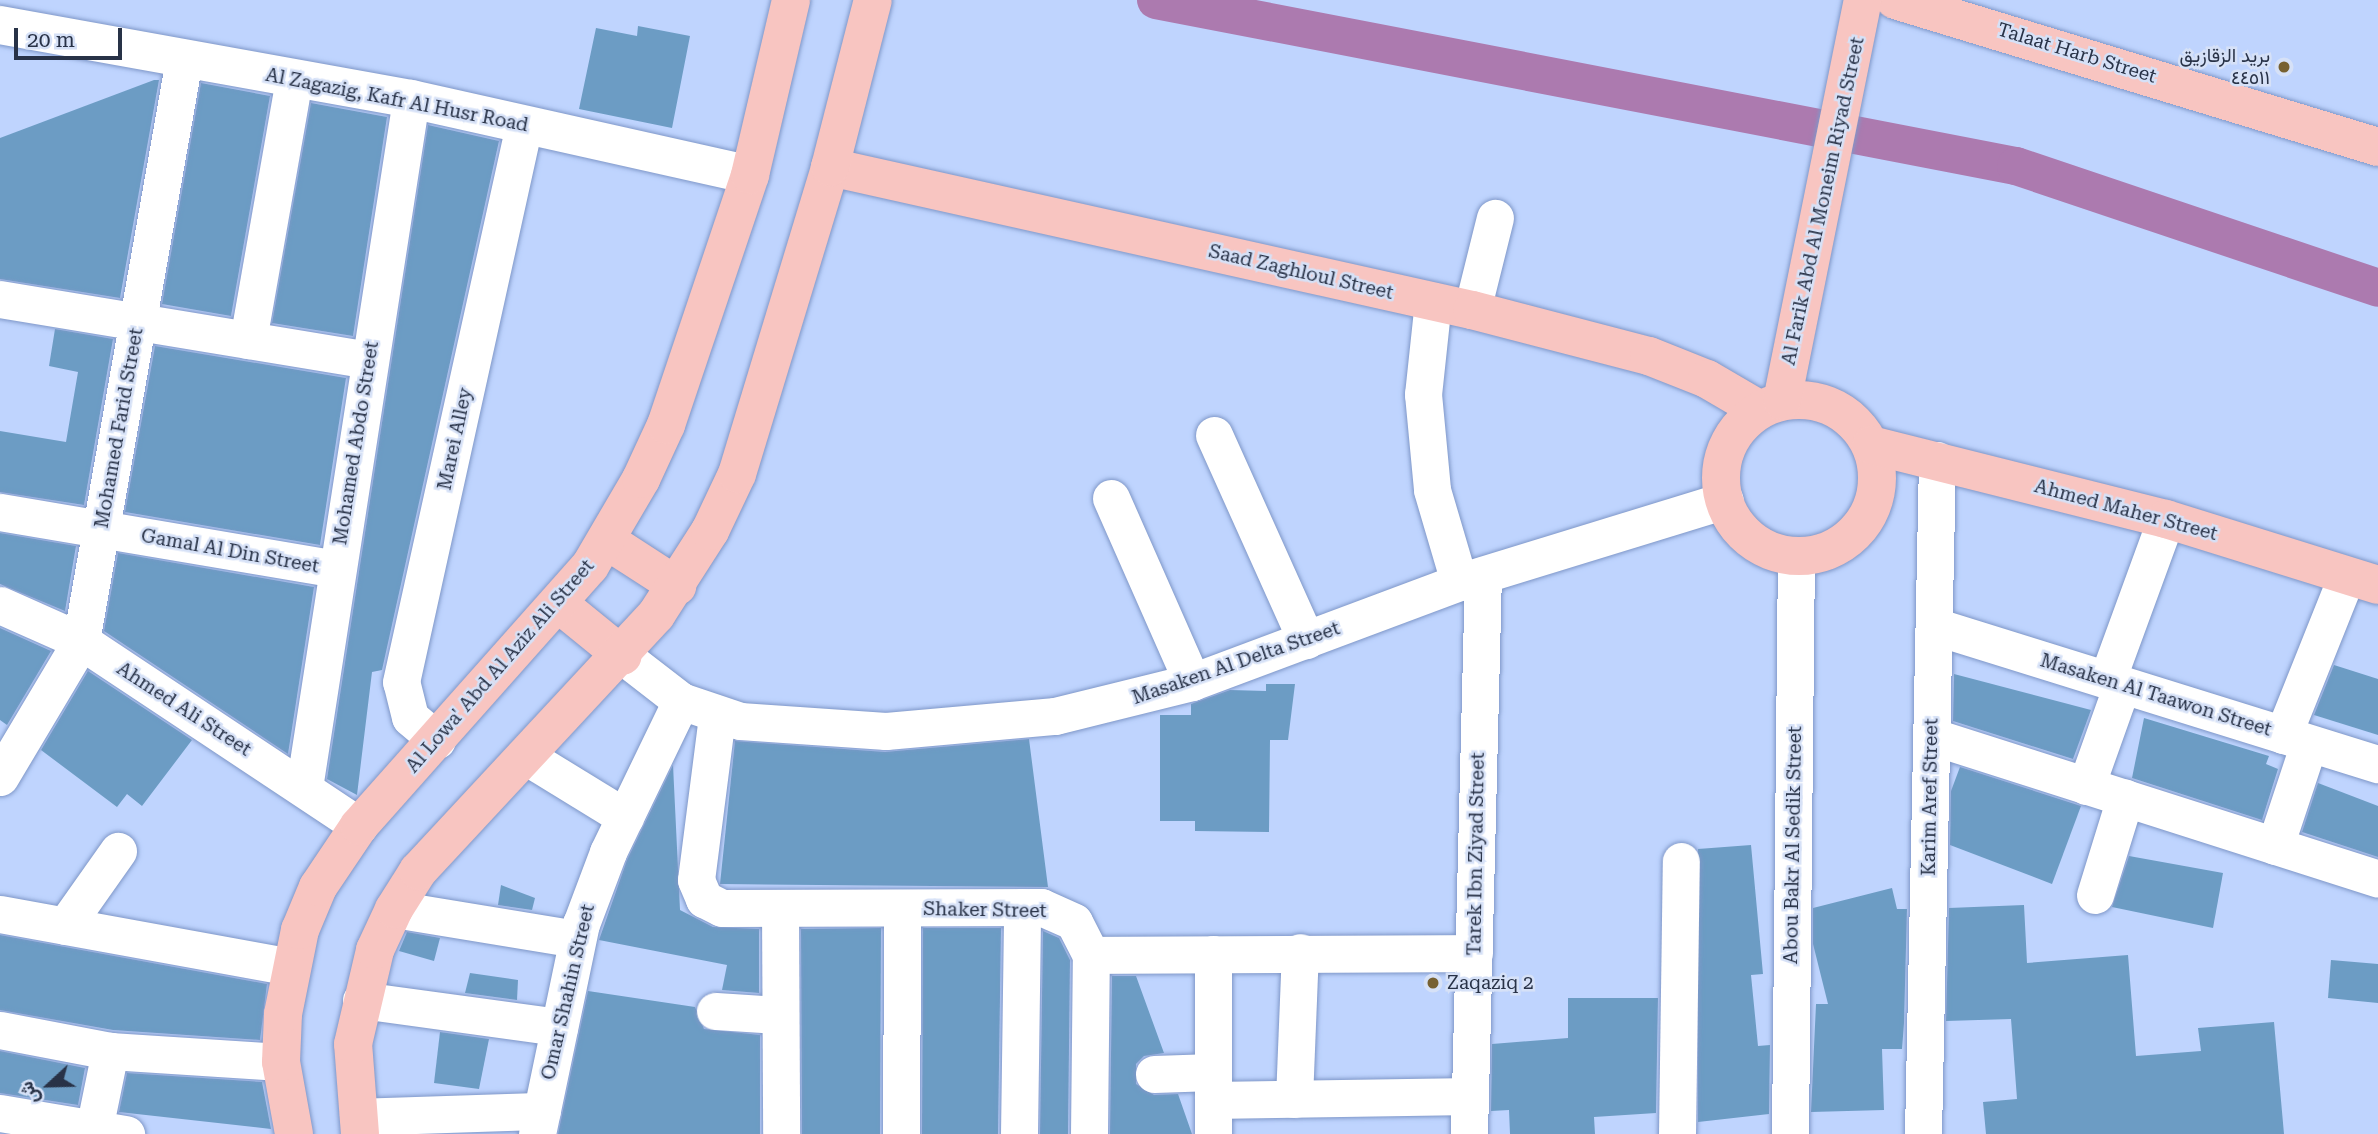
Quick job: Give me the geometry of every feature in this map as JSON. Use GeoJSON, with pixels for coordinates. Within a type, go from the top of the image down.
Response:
{"type":"FeatureCollection","features":[{"type":"Feature","properties":{"kind":"main road","name":"Al Lowa' Abd Al Aziz Ali Street"},"geometry":{"type":"LineString","coordinates":[[294,1134],[281,1062],[291,967],[318,887],[359,826],[559,604],[606,540],[666,425],[750,176],[791,0]]}},
{"type":"Feature","properties":{"kind":"main road"},"geometry":{"type":"LineString","coordinates":[[359,1125],[353,1044],[374,950],[394,909],[418,871],[623,656],[677,586],[737,474],[831,167],[873,0]]}},
{"type":"Feature","properties":{"kind":"main road","name":"Al Farik Abd Al Moneim Riyad Street"},"geometry":{"type":"LineString","coordinates":[[1771,406],[1808,259],[1863,0]]}},
{"type":"Feature","properties":{"kind":"main road","name":"Talaat Harb Street"},"geometry":{"type":"LineString","coordinates":[[1895,0],[2378,147]]}},
{"type":"Feature","properties":{"kind":"main road","name":"Al Zagazig, Kafr Al Husr Road"},"geometry":{"type":"LineString","coordinates":[[0,26],[411,99],[750,176]]}},
{"type":"Feature","properties":{"kind":"main road","name":"Saad Zaghloul Street"},"geometry":{"type":"LineString","coordinates":[[831,167],[1472,310],[1649,356],[1771,406]]}},
{"type":"Feature","properties":{"kind":"main road"},"geometry":{"type":"LineString","coordinates":[[1809,400],[1834,408],[1871,445],[1877,471],[1875,498],[1864,522],[1846,541],[1822,553],[1796,556],[1752,540],[1725,500],[1721,474],[1727,449],[1740,426],[1771,406],[1809,400]]}},
{"type":"Feature","properties":{"kind":"main road","name":"Ahmed Maher Street"},"geometry":{"type":"LineString","coordinates":[[1871,445],[2166,519],[2363,580]]}},
{"type":"Feature","properties":{"kind":"main road"},"geometry":{"type":"LineString","coordinates":[[606,540],[677,586]]}},
{"type":"Feature","properties":{"kind":"main road"},"geometry":{"type":"LineString","coordinates":[[559,604],[623,656]]}},
{"type":"Feature","properties":{"kind":"street","name":"Mohamed Farid Street"},"geometry":{"type":"LineString","coordinates":[[0,777],[81,641],[184,59]]}},
{"type":"Feature","properties":{"kind":"street"},"geometry":{"type":"LineString","coordinates":[[248,340],[294,79]]}},
{"type":"Feature","properties":{"kind":"street","name":"Mohamed Abdo Street"},"geometry":{"type":"LineString","coordinates":[[304,788],[411,99]]}},
{"type":"Feature","properties":{"kind":"street","name":"Marei Alley"},"geometry":{"type":"LineString","coordinates":[[437,740],[410,717],[401,682],[524,125]]}},
{"type":"Feature","properties":{"kind":"street"},"geometry":{"type":"LineString","coordinates":[[1472,310],[1495,218]]}},
{"type":"Feature","properties":{"kind":"street"},"geometry":{"type":"LineString","coordinates":[[0,299],[369,360]]}},
{"type":"Feature","properties":{"kind":"street","name":"Tarek Ibn Ziyad Street"},"geometry":{"type":"LineString","coordinates":[[1433,301],[1423,394],[1432,490],[1471,579],[1474,953],[1469,1134]]}},
{"type":"Feature","properties":{"kind":"street"},"geometry":{"type":"LineString","coordinates":[[1214,435],[1306,640]]}},
{"type":"Feature","properties":{"kind":"street","name":"Karim Aref Street"},"geometry":{"type":"LineString","coordinates":[[1923,1134],[1937,460]]}},
{"type":"Feature","properties":{"kind":"street"},"geometry":{"type":"LineString","coordinates":[[1111,498],[1192,682]]}},
{"type":"Feature","properties":{"kind":"street","name":"Masaken Al Delta Street"},"geometry":{"type":"LineString","coordinates":[[623,656],[681,701],[717,716],[849,730],[971,727],[1055,716],[1192,682],[1471,579],[1725,500]]}},
{"type":"Feature","properties":{"kind":"street","name":"Gamal Al Din Street"},"geometry":{"type":"LineString","coordinates":[[0,512],[336,569]]}},
{"type":"Feature","properties":{"kind":"street"},"geometry":{"type":"LineString","coordinates":[[2086,786],[2166,519]]}},
{"type":"Feature","properties":{"kind":"street","name":"Abou Bakr Al Sedik Street"},"geometry":{"type":"LineString","coordinates":[[1790,1134],[1796,556]]}},
{"type":"Feature","properties":{"kind":"street"},"geometry":{"type":"LineString","coordinates":[[2275,846],[2296,739],[2363,580]]}},
{"type":"Feature","properties":{"kind":"street","name":"Ahmed Ali Street"},"geometry":{"type":"LineString","coordinates":[[0,605],[81,641],[359,826]]}},
{"type":"Feature","properties":{"kind":"street","name":"Masaken Al Taawon Street"},"geometry":{"type":"LineString","coordinates":[[1934,626],[2378,764]]}},
{"type":"Feature","properties":{"kind":"street","name":"Omar Shahin Street"},"geometry":{"type":"LineString","coordinates":[[540,1122],[577,939],[593,887],[681,701]]}},
{"type":"Feature","properties":{"kind":"street","name":"Shaker Street"},"geometry":{"type":"LineString","coordinates":[[717,716],[698,890],[722,908],[1023,907],[1064,915],[1082,932],[1091,955]]}},
{"type":"Feature","properties":{"kind":"street"},"geometry":{"type":"LineString","coordinates":[[1931,736],[2378,879]]}},
{"type":"Feature","properties":{"kind":"street"},"geometry":{"type":"LineString","coordinates":[[527,757],[625,817]]}},
{"type":"Feature","properties":{"kind":"street"},"geometry":{"type":"LineString","coordinates":[[2095,895],[2125,798]]}},
{"type":"Feature","properties":{"kind":"street"},"geometry":{"type":"LineString","coordinates":[[65,926],[118,851]]}},
{"type":"Feature","properties":{"kind":"street"},"geometry":{"type":"LineString","coordinates":[[1677,1134],[1681,861]]}},
{"type":"Feature","properties":{"kind":"street"},"geometry":{"type":"LineString","coordinates":[[1019,1134],[1023,907]]}},
{"type":"Feature","properties":{"kind":"street"},"geometry":{"type":"LineString","coordinates":[[901,1134],[902,908]]}},
{"type":"Feature","properties":{"kind":"street"},"geometry":{"type":"LineString","coordinates":[[394,909],[577,939]]}},
{"type":"Feature","properties":{"kind":"street"},"geometry":{"type":"LineString","coordinates":[[780,909],[781,1134]]}},
{"type":"Feature","properties":{"kind":"street"},"geometry":{"type":"LineString","coordinates":[[0,914],[291,967]]}},
{"type":"Feature","properties":{"kind":"street"},"geometry":{"type":"LineString","coordinates":[[1294,1099],[1300,952]]}},
{"type":"Feature","properties":{"kind":"street"},"geometry":{"type":"LineString","coordinates":[[1089,1134],[1091,955],[1474,953]]}},
{"type":"Feature","properties":{"kind":"street"},"geometry":{"type":"LineString","coordinates":[[1213,954],[1213,1102]]}},
{"type":"Feature","properties":{"kind":"street"},"geometry":{"type":"LineString","coordinates":[[361,1000],[559,1027]]}},
{"type":"Feature","properties":{"kind":"street"},"geometry":{"type":"LineString","coordinates":[[715,1011],[779,1015]]}},
{"type":"Feature","properties":{"kind":"street"},"geometry":{"type":"LineString","coordinates":[[0,1030],[110,1051],[281,1062]]}},
{"type":"Feature","properties":{"kind":"street"},"geometry":{"type":"LineString","coordinates":[[0,1113],[104,1133],[110,1051]]}},
{"type":"Feature","properties":{"kind":"street"},"geometry":{"type":"LineString","coordinates":[[1154,1074],[1213,1102],[1470,1096]]}},
{"type":"Feature","properties":{"kind":"street"},"geometry":{"type":"LineString","coordinates":[[359,1125],[540,1122]]}},
{"type":"Feature","properties":{"kind":"building"},"geometry":{"type":"Polygon","coordinates":[[[638,26],[690,36],[672,128],[579,109],[596,28],[637,36],[638,26]]]}},
{"type":"Feature","properties":{"kind":"building"},"geometry":{"type":"Polygon","coordinates":[[[159,80],[120,298],[0,279],[0,138],[159,80]]]}},
{"type":"Feature","properties":{"kind":"building"},"geometry":{"type":"Polygon","coordinates":[[[201,83],[270,96],[231,316],[162,304],[201,83]]]}},
{"type":"Feature","properties":{"kind":"building"},"geometry":{"type":"Polygon","coordinates":[[[311,103],[387,117],[353,336],[272,323],[311,103]]]}},
{"type":"Feature","properties":{"kind":"building"},"geometry":{"type":"Polygon","coordinates":[[[428,125],[499,141],[382,670],[372,672],[357,795],[327,779],[428,125]]]}},
{"type":"Feature","properties":{"kind":"building"},"geometry":{"type":"Polygon","coordinates":[[[55,329],[113,339],[84,505],[0,492],[0,431],[66,442],[78,372],[49,366],[55,329]]]}},
{"type":"Feature","properties":{"kind":"building"},"geometry":{"type":"Polygon","coordinates":[[[155,346],[346,378],[320,545],[125,512],[155,346]]]}},
{"type":"Feature","properties":{"kind":"building"},"geometry":{"type":"Polygon","coordinates":[[[0,533],[76,546],[65,611],[0,584],[0,533]]]}},
{"type":"Feature","properties":{"kind":"building"},"geometry":{"type":"Polygon","coordinates":[[[118,553],[314,587],[288,754],[104,631],[118,553]]]}},
{"type":"Feature","properties":{"kind":"building"},"geometry":{"type":"Polygon","coordinates":[[[0,628],[51,651],[7,725],[0,720],[0,628]]]}},
{"type":"Feature","properties":{"kind":"building"},"geometry":{"type":"Polygon","coordinates":[[[2334,665],[2378,679],[2378,735],[2314,715],[2334,665]]]}},
{"type":"Feature","properties":{"kind":"building"},"geometry":{"type":"Polygon","coordinates":[[[88,671],[192,740],[142,806],[127,794],[117,807],[41,750],[88,671]]]}},
{"type":"Feature","properties":{"kind":"building"},"geometry":{"type":"Polygon","coordinates":[[[1954,674],[2091,710],[2073,759],[1953,721],[1954,674]]]}},
{"type":"Feature","properties":{"kind":"building"},"geometry":{"type":"Polygon","coordinates":[[[1266,684],[1295,684],[1288,740],[1270,740],[1269,832],[1195,831],[1195,821],[1160,821],[1160,715],[1191,715],[1191,704],[1230,690],[1266,691],[1266,684]]]}},
{"type":"Feature","properties":{"kind":"building"},"geometry":{"type":"Polygon","coordinates":[[[2144,718],[2269,756],[2266,764],[2278,769],[2262,820],[2132,778],[2144,718]]]}},
{"type":"Feature","properties":{"kind":"building"},"geometry":{"type":"Polygon","coordinates":[[[1029,739],[1048,887],[720,884],[735,741],[885,752],[1029,739]]]}},
{"type":"Feature","properties":{"kind":"building"},"geometry":{"type":"Polygon","coordinates":[[[673,765],[680,910],[713,927],[759,929],[759,993],[722,990],[727,965],[599,940],[627,860],[673,765]]]}},
{"type":"Feature","properties":{"kind":"building"},"geometry":{"type":"Polygon","coordinates":[[[1960,767],[2081,806],[2052,884],[1950,845],[1951,791],[1960,767]]]}},
{"type":"Feature","properties":{"kind":"building"},"geometry":{"type":"Polygon","coordinates":[[[2318,783],[2378,806],[2378,857],[2302,832],[2318,783]]]}},
{"type":"Feature","properties":{"kind":"building"},"geometry":{"type":"Polygon","coordinates":[[[1751,845],[1763,974],[1751,975],[1758,1046],[1770,1045],[1769,1114],[1698,1122],[1698,849],[1751,845]]]}},
{"type":"Feature","properties":{"kind":"building"},"geometry":{"type":"Polygon","coordinates":[[[2129,856],[2223,873],[2213,928],[2112,907],[2129,856]]]}},
{"type":"Feature","properties":{"kind":"building"},"geometry":{"type":"Polygon","coordinates":[[[501,885],[535,898],[532,910],[498,905],[501,885]]]}},
{"type":"Feature","properties":{"kind":"building"},"geometry":{"type":"Polygon","coordinates":[[[1892,888],[1897,909],[1907,909],[1904,1023],[1902,1049],[1882,1049],[1884,1110],[1811,1112],[1816,1004],[1828,1004],[1813,944],[1813,908],[1892,888]]]}},
{"type":"Feature","properties":{"kind":"building"},"geometry":{"type":"Polygon","coordinates":[[[2024,905],[2027,963],[2128,955],[2136,1056],[2201,1051],[2198,1028],[2274,1022],[2284,1134],[1986,1134],[1983,1102],[2017,1099],[2011,1019],[1946,1021],[1949,908],[2024,905]]]}},
{"type":"Feature","properties":{"kind":"building"},"geometry":{"type":"Polygon","coordinates":[[[881,928],[880,1134],[802,1134],[801,929],[881,928]]]}},
{"type":"Feature","properties":{"kind":"building"},"geometry":{"type":"Polygon","coordinates":[[[923,928],[1001,928],[998,1134],[922,1134],[923,928]]]}},
{"type":"Feature","properties":{"kind":"building"},"geometry":{"type":"Polygon","coordinates":[[[1043,931],[1059,938],[1070,960],[1068,1134],[1040,1134],[1043,931]]]}},
{"type":"Feature","properties":{"kind":"building"},"geometry":{"type":"Polygon","coordinates":[[[407,932],[440,938],[434,961],[399,951],[407,932]]]}},
{"type":"Feature","properties":{"kind":"building"},"geometry":{"type":"Polygon","coordinates":[[[0,935],[267,984],[260,1040],[113,1030],[0,1010],[0,935]]]}},
{"type":"Feature","properties":{"kind":"building"},"geometry":{"type":"Polygon","coordinates":[[[2331,960],[2378,964],[2378,1003],[2328,998],[2331,960]]]}},
{"type":"Feature","properties":{"kind":"building"},"geometry":{"type":"Polygon","coordinates":[[[470,973],[518,980],[517,1000],[465,993],[470,973]]]}},
{"type":"Feature","properties":{"kind":"building"},"geometry":{"type":"Polygon","coordinates":[[[1112,976],[1136,976],[1164,1053],[1144,1056],[1136,1064],[1136,1084],[1154,1095],[1178,1094],[1192,1134],[1110,1134],[1112,976]]]}},
{"type":"Feature","properties":{"kind":"building"},"geometry":{"type":"Polygon","coordinates":[[[588,991],[695,1007],[704,1029],[760,1035],[760,1134],[558,1134],[588,991]]]}},
{"type":"Feature","properties":{"kind":"building"},"geometry":{"type":"Polygon","coordinates":[[[1568,998],[1658,998],[1656,1113],[1594,1117],[1595,1134],[1510,1134],[1509,1110],[1491,1111],[1492,1044],[1568,1038],[1568,998]]]}},
{"type":"Feature","properties":{"kind":"building"},"geometry":{"type":"Polygon","coordinates":[[[440,1032],[489,1039],[479,1089],[434,1083],[440,1032]]]}},
{"type":"Feature","properties":{"kind":"building"},"geometry":{"type":"Polygon","coordinates":[[[0,1051],[85,1068],[78,1105],[0,1093],[0,1051]]]}},
{"type":"Feature","properties":{"kind":"building"},"geometry":{"type":"Polygon","coordinates":[[[127,1073],[262,1082],[271,1129],[119,1112],[127,1073]]]}},
{"type":"Feature","properties":{"kind":"waterway"},"geometry":{"type":"LineString","coordinates":[[1156,0],[2016,166],[2378,288]]}},
{"type":"Feature","properties":{"kind":"place","name":"بريد الزقازيق ٤٤٥١١"},"geometry":{"type":"Point","coordinates":[2284,67]}},
{"type":"Feature","properties":{"kind":"place","name":"Zaqaziq 2"},"geometry":{"type":"Point","coordinates":[1433,983]}}]}
